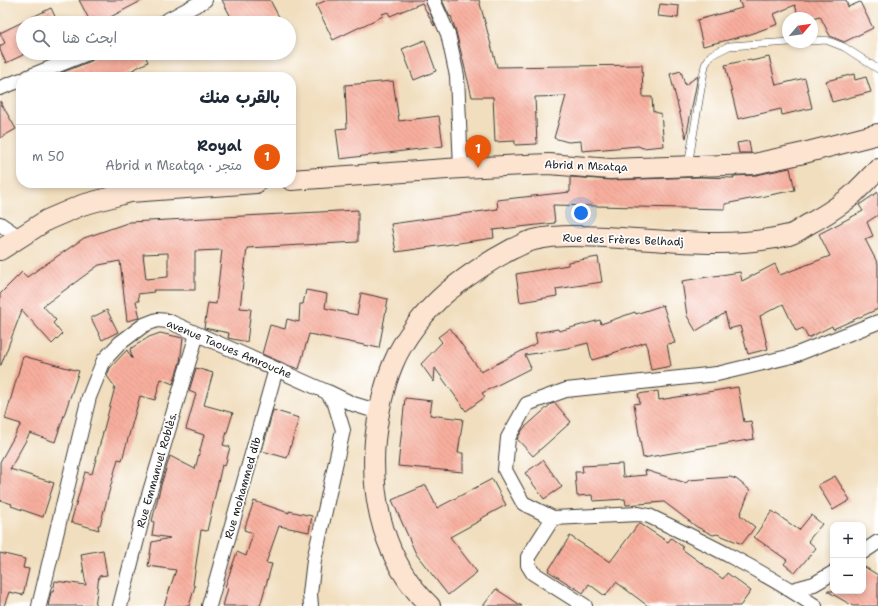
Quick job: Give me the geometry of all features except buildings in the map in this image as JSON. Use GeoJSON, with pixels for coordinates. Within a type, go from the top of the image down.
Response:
{"type":"FeatureCollection","features":[{"type":"Feature","properties":{"kind":"main road","name":"Abrid n Mɛatqa"},"geometry":{"type":"LineString","coordinates":[[296,180],[461,168],[549,164],[610,169],[754,164],[878,134]]}},
{"type":"Feature","properties":{"kind":"main road","name":"Rue des Frères Belhadj"},"geometry":{"type":"LineString","coordinates":[[430,606],[401,572],[388,545],[379,512],[374,485],[374,452],[377,420],[393,364],[409,335],[437,301],[463,279],[495,258],[527,242],[551,238],[591,237],[702,243],[752,242],[792,234],[823,216],[849,197],[878,169]]}},
{"type":"Feature","properties":{"kind":"main road"},"geometry":{"type":"LineString","coordinates":[[0,250],[47,220],[82,205],[130,192],[186,188]]}},
{"type":"Feature","properties":{"kind":"street"},"geometry":{"type":"LineString","coordinates":[[175,16],[205,0]]}},
{"type":"Feature","properties":{"kind":"street"},"geometry":{"type":"LineString","coordinates":[[433,0],[448,34],[457,76],[461,168]]}},
{"type":"Feature","properties":{"kind":"street"},"geometry":{"type":"LineString","coordinates":[[40,72],[70,60]]}},
{"type":"Feature","properties":{"kind":"street"},"geometry":{"type":"LineString","coordinates":[[0,88],[16,82]]}},
{"type":"Feature","properties":{"kind":"street"},"geometry":{"type":"LineString","coordinates":[[0,224],[19,237]]}},
{"type":"Feature","properties":{"kind":"street","name":"avenue Taoues Amrouche"},"geometry":{"type":"LineString","coordinates":[[39,606],[89,397],[104,360],[120,343],[144,325],[157,320],[168,321],[354,404],[379,412]]}},
{"type":"Feature","properties":{"kind":"street"},"geometry":{"type":"LineString","coordinates":[[815,606],[792,590],[711,546],[649,516],[639,514],[553,518],[523,502],[505,470],[508,438],[528,404],[566,390],[717,374],[792,356],[878,322]]}},
{"type":"Feature","properties":{"kind":"street","name":"Rue Emmanuel Roblès."},"geometry":{"type":"LineString","coordinates":[[120,606],[145,508],[197,334]]}},
{"type":"Feature","properties":{"kind":"street","name":"Rue mohammed dib"},"geometry":{"type":"LineString","coordinates":[[209,606],[276,369]]}},
{"type":"Feature","properties":{"kind":"street"},"geometry":{"type":"LineString","coordinates":[[311,606],[310,594],[314,560],[343,430],[335,404],[327,392]]}},
{"type":"Feature","properties":{"kind":"street"},"geometry":{"type":"LineString","coordinates":[[553,518],[528,557],[528,565],[533,573],[585,606]]}},
{"type":"Feature","properties":{"kind":"street"},"geometry":{"type":"LineString","coordinates":[[866,550],[878,542]]}},
{"type":"Feature","properties":{"kind":"street"},"geometry":{"type":"LineString","coordinates":[[792,590],[814,584],[830,574]]}},
{"type":"Feature","properties":{"kind":"lane"},"geometry":{"type":"LineString","coordinates":[[818,40],[826,40],[844,47],[878,69]]}},
{"type":"Feature","properties":{"kind":"lane"},"geometry":{"type":"LineString","coordinates":[[688,166],[706,65],[711,55],[729,46],[782,43]]}},
{"type":"Feature","properties":{"kind":"place","name":"Royal"},"geometry":{"type":"Point","coordinates":[478,168]}}]}
